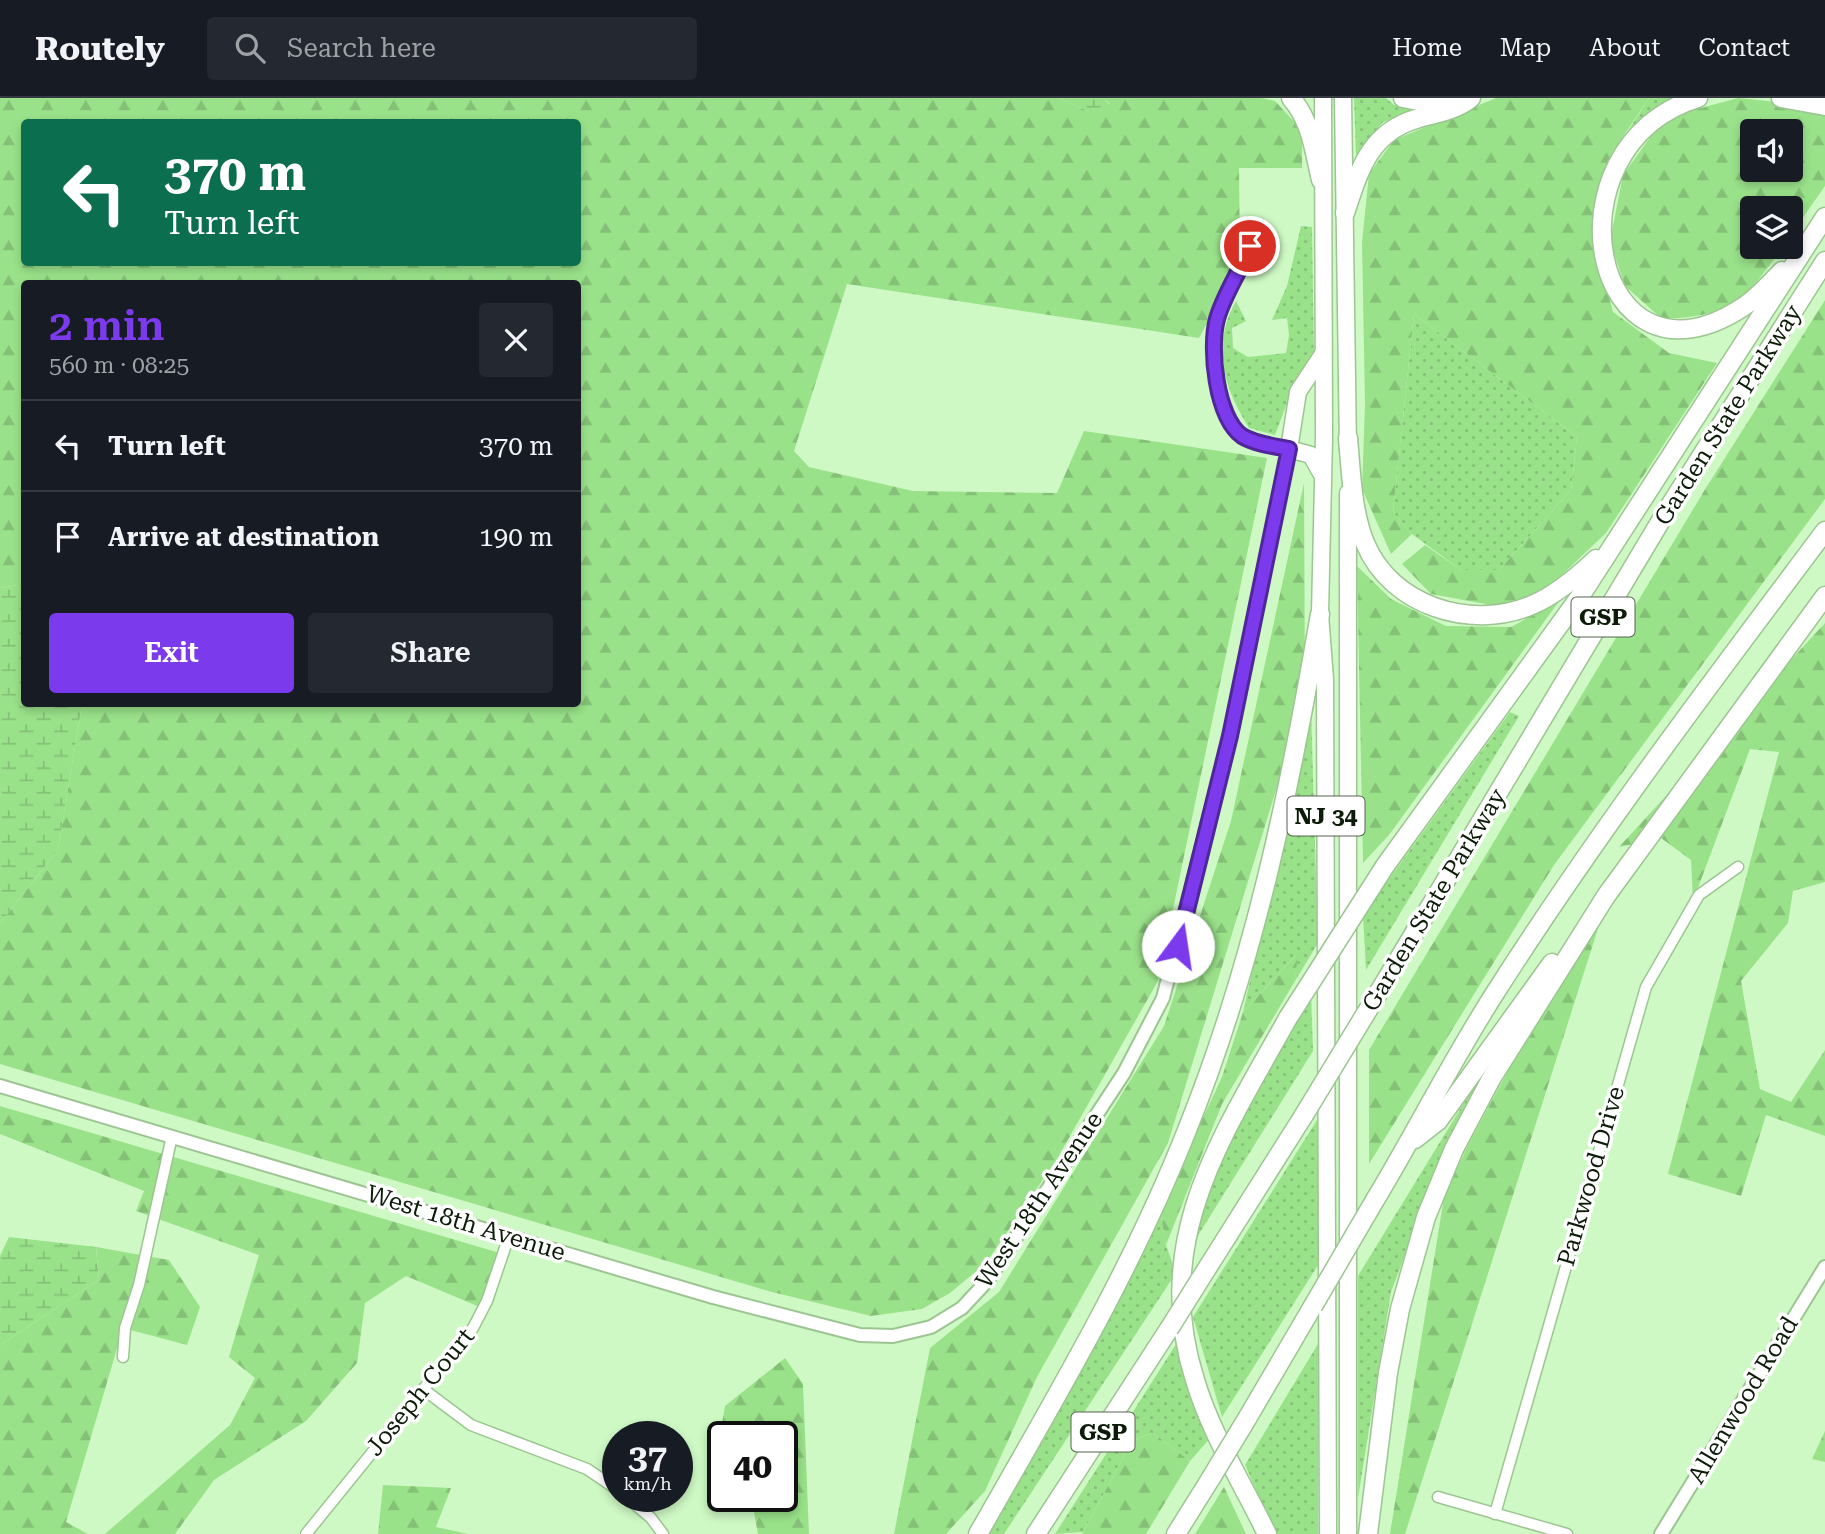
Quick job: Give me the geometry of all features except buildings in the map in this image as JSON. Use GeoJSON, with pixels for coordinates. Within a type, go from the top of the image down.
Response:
{"type":"FeatureCollection","features":[{"type":"Feature","properties":{"kind":"highway"},"geometry":{"type":"LineString","coordinates":[[1291,98],[1302,112],[1311,134],[1321,180]]}},
{"type":"Feature","properties":{"kind":"highway","name":"NJ 34"},"geometry":{"type":"LineString","coordinates":[[1322,98],[1321,614],[1325,692],[1328,1534]]}},
{"type":"Feature","properties":{"kind":"highway","name":"NJ 34"},"geometry":{"type":"LineString","coordinates":[[1343,98],[1348,438],[1348,1534]]}},
{"type":"Feature","properties":{"kind":"highway"},"geometry":{"type":"LineString","coordinates":[[1403,98],[1423,102],[1445,98]]}},
{"type":"Feature","properties":{"kind":"highway"},"geometry":{"type":"LineString","coordinates":[[1345,213],[1363,158],[1381,137],[1398,125],[1442,113],[1471,98]]}},
{"type":"Feature","properties":{"kind":"highway"},"geometry":{"type":"LineString","coordinates":[[1698,98],[1674,107],[1651,122],[1630,144],[1616,168],[1606,198],[1601,232],[1604,261],[1619,297],[1635,313],[1657,325],[1679,329],[1702,326],[1729,315],[1753,300],[1794,259]]}},
{"type":"Feature","properties":{"kind":"highway"},"geometry":{"type":"LineString","coordinates":[[1781,98],[1825,106]]}},
{"type":"Feature","properties":{"kind":"highway"},"geometry":{"type":"LineString","coordinates":[[1803,250],[1825,217]]}},
{"type":"Feature","properties":{"kind":"highway"},"geometry":{"type":"LineString","coordinates":[[1267,1534],[1203,1404],[1194,1380],[1186,1334],[1182,1275],[1191,1213],[1205,1172],[1288,1018],[1385,866],[1581,595],[1797,259]]}},
{"type":"Feature","properties":{"kind":"highway","name":"Garden State Parkway"},"geometry":{"type":"LineString","coordinates":[[1036,1534],[1304,1115],[1669,508],[1825,261]]}},
{"type":"Feature","properties":{"kind":"highway"},"geometry":{"type":"LineString","coordinates":[[1321,476],[1311,455],[1289,449],[1302,382],[1323,354]]}},
{"type":"Feature","properties":{"kind":"highway"},"geometry":{"type":"LineString","coordinates":[[1348,438],[1355,501],[1365,544],[1378,564],[1403,590],[1434,607],[1467,615],[1490,616],[1530,606],[1576,578],[1616,539]]}},
{"type":"Feature","properties":{"kind":"highway"},"geometry":{"type":"LineString","coordinates":[[1176,1534],[1248,1417],[1464,1044],[1544,918],[1631,793],[1825,531]]}},
{"type":"Feature","properties":{"kind":"highway"},"geometry":{"type":"LineString","coordinates":[[1409,1143],[1438,1121],[1536,984],[1606,896],[1825,596]]}},
{"type":"Feature","properties":{"kind":"highway"},"geometry":{"type":"LineString","coordinates":[[978,1534],[1110,1299],[1169,1175],[1208,1076],[1238,987],[1271,866],[1321,614]]}},
{"type":"Feature","properties":{"kind":"highway"},"geometry":{"type":"LineString","coordinates":[[1368,1534],[1394,1341],[1409,1273],[1426,1217],[1454,1149],[1491,1079],[1606,896]]}},
{"type":"Feature","properties":{"kind":"street"},"geometry":{"type":"LineString","coordinates":[[1250,246],[1221,307],[1213,337],[1221,397],[1230,423],[1244,437],[1289,449]]}},
{"type":"Feature","properties":{"kind":"street","name":"West 18th Avenue"},"geometry":{"type":"LineString","coordinates":[[0,1086],[775,1314],[860,1335],[893,1336],[919,1331],[952,1316],[972,1300],[1009,1250],[1124,1073],[1163,998],[1230,736],[1289,449]]}},
{"type":"Feature","properties":{"kind":"street","name":"Parkwood Drive"},"geometry":{"type":"LineString","coordinates":[[1495,1514],[1646,987],[1699,895],[1738,867]]}},
{"type":"Feature","properties":{"kind":"street"},"geometry":{"type":"LineString","coordinates":[[123,1357],[125,1328],[139,1285],[172,1136]]}},
{"type":"Feature","properties":{"kind":"street","name":"Joseph Court"},"geometry":{"type":"LineString","coordinates":[[306,1534],[481,1315],[509,1236]]}},
{"type":"Feature","properties":{"kind":"street","name":"Allenwood Road"},"geometry":{"type":"LineString","coordinates":[[1661,1534],[1825,1267]]}},
{"type":"Feature","properties":{"kind":"street"},"geometry":{"type":"LineString","coordinates":[[423,1389],[471,1425],[587,1469],[602,1479]]}},
{"type":"Feature","properties":{"kind":"street"},"geometry":{"type":"LineString","coordinates":[[1438,1497],[1567,1534]]}},
{"type":"Feature","properties":{"kind":"street"},"geometry":{"type":"LineString","coordinates":[[644,1512],[663,1534]]}},
{"type":"Feature","properties":{"kind":"green space"},"geometry":{"type":"Polygon","coordinates":[[[0,98],[1059,98],[1088,111],[1110,104],[1103,98],[1262,98],[1275,101],[1302,130],[1302,168],[1239,168],[1240,263],[1199,338],[847,284],[794,451],[809,467],[913,491],[1057,493],[1084,431],[1267,458],[1158,981],[1057,1159],[986,1263],[950,1293],[922,1309],[871,1316],[772,1292],[0,1064],[0,923],[58,850],[81,711],[86,707],[581,707],[581,280],[21,280],[21,584],[0,588],[0,98]]]}},
{"type":"Feature","properties":{"kind":"green space"},"geometry":{"type":"Polygon","coordinates":[[[1059,98],[1103,98],[1110,105],[1088,111],[1059,98]]]}},
{"type":"Feature","properties":{"kind":"green space"},"geometry":{"type":"Polygon","coordinates":[[[1354,98],[1386,98],[1394,105],[1426,109],[1383,122],[1356,155],[1354,98]]]}},
{"type":"Feature","properties":{"kind":"green space"},"geometry":{"type":"Polygon","coordinates":[[[1496,98],[1649,98],[1612,153],[1595,201],[1592,233],[1613,312],[1669,353],[1717,363],[1606,533],[1546,590],[1496,606],[1431,594],[1402,564],[1425,545],[1461,570],[1499,570],[1571,490],[1577,437],[1414,314],[1393,512],[1412,534],[1391,554],[1362,489],[1365,405],[1362,242],[1369,174],[1394,140],[1496,98]]]}},
{"type":"Feature","properties":{"kind":"green space"},"geometry":{"type":"Polygon","coordinates":[[[1649,98],[1671,98],[1628,131],[1649,98]]]}},
{"type":"Feature","properties":{"kind":"green space"},"geometry":{"type":"Polygon","coordinates":[[[1738,98],[1798,104],[1825,113],[1825,186],[1803,217],[1803,196],[1740,196],[1740,259],[1774,259],[1746,293],[1720,309],[1704,314],[1662,319],[1625,286],[1610,241],[1623,175],[1664,118],[1738,98]]]}},
{"type":"Feature","properties":{"kind":"green space"},"geometry":{"type":"Polygon","coordinates":[[[1301,226],[1312,227],[1314,358],[1298,374],[1275,435],[1249,428],[1232,397],[1223,366],[1222,350],[1228,318],[1236,301],[1246,321],[1232,328],[1233,348],[1248,357],[1286,353],[1289,335],[1287,318],[1272,320],[1287,286],[1301,226]]]}},
{"type":"Feature","properties":{"kind":"green space"},"geometry":{"type":"Polygon","coordinates":[[[1825,300],[1825,499],[1554,865],[1369,1164],[1369,1050],[1704,491],[1825,300]]]}},
{"type":"Feature","properties":{"kind":"green space"},"geometry":{"type":"Polygon","coordinates":[[[1414,314],[1577,437],[1571,490],[1499,570],[1461,570],[1412,534],[1393,512],[1414,314]]]}},
{"type":"Feature","properties":{"kind":"green space"},"geometry":{"type":"Polygon","coordinates":[[[1304,483],[1305,695],[1168,1143],[1037,1377],[985,1491],[946,1534],[894,1534],[930,1348],[999,1292],[1164,1026],[1231,821],[1304,483]]]}},
{"type":"Feature","properties":{"kind":"green space"},"geometry":{"type":"Polygon","coordinates":[[[1357,566],[1391,599],[1446,626],[1511,627],[1560,600],[1389,835],[1363,863],[1357,566]]]}},
{"type":"Feature","properties":{"kind":"green space"},"geometry":{"type":"Polygon","coordinates":[[[21,584],[21,707],[86,707],[81,711],[58,850],[0,923],[0,588],[21,584]]]}},
{"type":"Feature","properties":{"kind":"green space"},"geometry":{"type":"Polygon","coordinates":[[[1825,623],[1825,882],[1793,891],[1788,923],[1741,981],[1760,1089],[1791,1102],[1825,1050],[1825,1136],[1766,1115],[1741,1196],[1668,1174],[1779,752],[1750,749],[1693,901],[1691,860],[1661,838],[1619,847],[1825,623]]]}},
{"type":"Feature","properties":{"kind":"green space"},"geometry":{"type":"Polygon","coordinates":[[[1311,709],[1318,943],[1295,981],[1297,954],[1243,1012],[1311,709]]]}},
{"type":"Feature","properties":{"kind":"green space"},"geometry":{"type":"Polygon","coordinates":[[[1510,712],[1519,716],[1366,970],[1363,915],[1510,712]]]}},
{"type":"Feature","properties":{"kind":"green space"},"geometry":{"type":"Polygon","coordinates":[[[1602,916],[1405,1534],[1390,1534],[1444,1197],[1468,1145],[1545,1002],[1585,947],[1602,916]]]}},
{"type":"Feature","properties":{"kind":"green space"},"geometry":{"type":"Polygon","coordinates":[[[1298,953],[1295,981],[1222,1104],[1166,1245],[1160,1210],[1222,1077],[1243,1012],[1298,953]]]}},
{"type":"Feature","properties":{"kind":"green space"},"geometry":{"type":"Polygon","coordinates":[[[1311,994],[1313,1051],[1189,1250],[1231,1135],[1311,994]]]}},
{"type":"Feature","properties":{"kind":"green space"},"geometry":{"type":"Polygon","coordinates":[[[1481,1075],[1442,1157],[1391,1292],[1358,1498],[1358,1276],[1481,1075]]]}},
{"type":"Feature","properties":{"kind":"green space"},"geometry":{"type":"Polygon","coordinates":[[[0,1106],[500,1253],[482,1308],[406,1276],[365,1303],[357,1363],[306,1421],[214,1480],[175,1534],[105,1534],[230,1425],[255,1378],[229,1357],[259,1255],[136,1211],[144,1191],[0,1134],[0,1106]]]}},
{"type":"Feature","properties":{"kind":"green space"},"geometry":{"type":"Polygon","coordinates":[[[1317,1120],[1320,1262],[1222,1417],[1193,1317],[1317,1120]]]}},
{"type":"Feature","properties":{"kind":"green space"},"geometry":{"type":"Polygon","coordinates":[[[1160,1210],[1166,1245],[1176,1273],[1004,1534],[983,1534],[1160,1210]]]}},
{"type":"Feature","properties":{"kind":"green space"},"geometry":{"type":"Polygon","coordinates":[[[9,1237],[96,1247],[99,1280],[0,1345],[0,1256],[9,1237]]]}},
{"type":"Feature","properties":{"kind":"green space"},"geometry":{"type":"Polygon","coordinates":[[[96,1247],[169,1260],[200,1307],[187,1345],[123,1328],[66,1522],[88,1534],[0,1534],[0,1345],[99,1280],[96,1247]]]}},
{"type":"Feature","properties":{"kind":"green space"},"geometry":{"type":"Polygon","coordinates":[[[1180,1338],[1212,1436],[1190,1461],[1153,1433],[1132,1441],[1083,1532],[1055,1534],[1180,1338]]]}},
{"type":"Feature","properties":{"kind":"green space"},"geometry":{"type":"Polygon","coordinates":[[[1318,1344],[1318,1534],[1276,1534],[1245,1465],[1318,1344]]]}},
{"type":"Feature","properties":{"kind":"green space"},"geometry":{"type":"Polygon","coordinates":[[[785,1358],[803,1384],[809,1534],[758,1534],[754,1512],[798,1512],[798,1421],[722,1421],[725,1406],[785,1358]]]}},
{"type":"Feature","properties":{"kind":"green space"},"geometry":{"type":"Polygon","coordinates":[[[1825,1431],[1825,1462],[1812,1459],[1825,1431]]]}},
{"type":"Feature","properties":{"kind":"green space"},"geometry":{"type":"Polygon","coordinates":[[[1153,1433],[1190,1461],[1146,1534],[1082,1534],[1132,1441],[1153,1433]]]}},
{"type":"Feature","properties":{"kind":"green space"},"geometry":{"type":"Polygon","coordinates":[[[383,1485],[451,1488],[436,1527],[468,1534],[378,1534],[383,1485]]]}},
{"type":"Feature","properties":{"kind":"green space"},"geometry":{"type":"Polygon","coordinates":[[[1224,1487],[1246,1534],[1195,1534],[1224,1487]]]}},
{"type":"Feature","properties":{"kind":"route"},"geometry":{"type":"LineString","coordinates":[[1178,946],[1230,736],[1289,449],[1244,437],[1230,423],[1221,397],[1213,337],[1221,307],[1239,275],[1250,246]]}}]}
